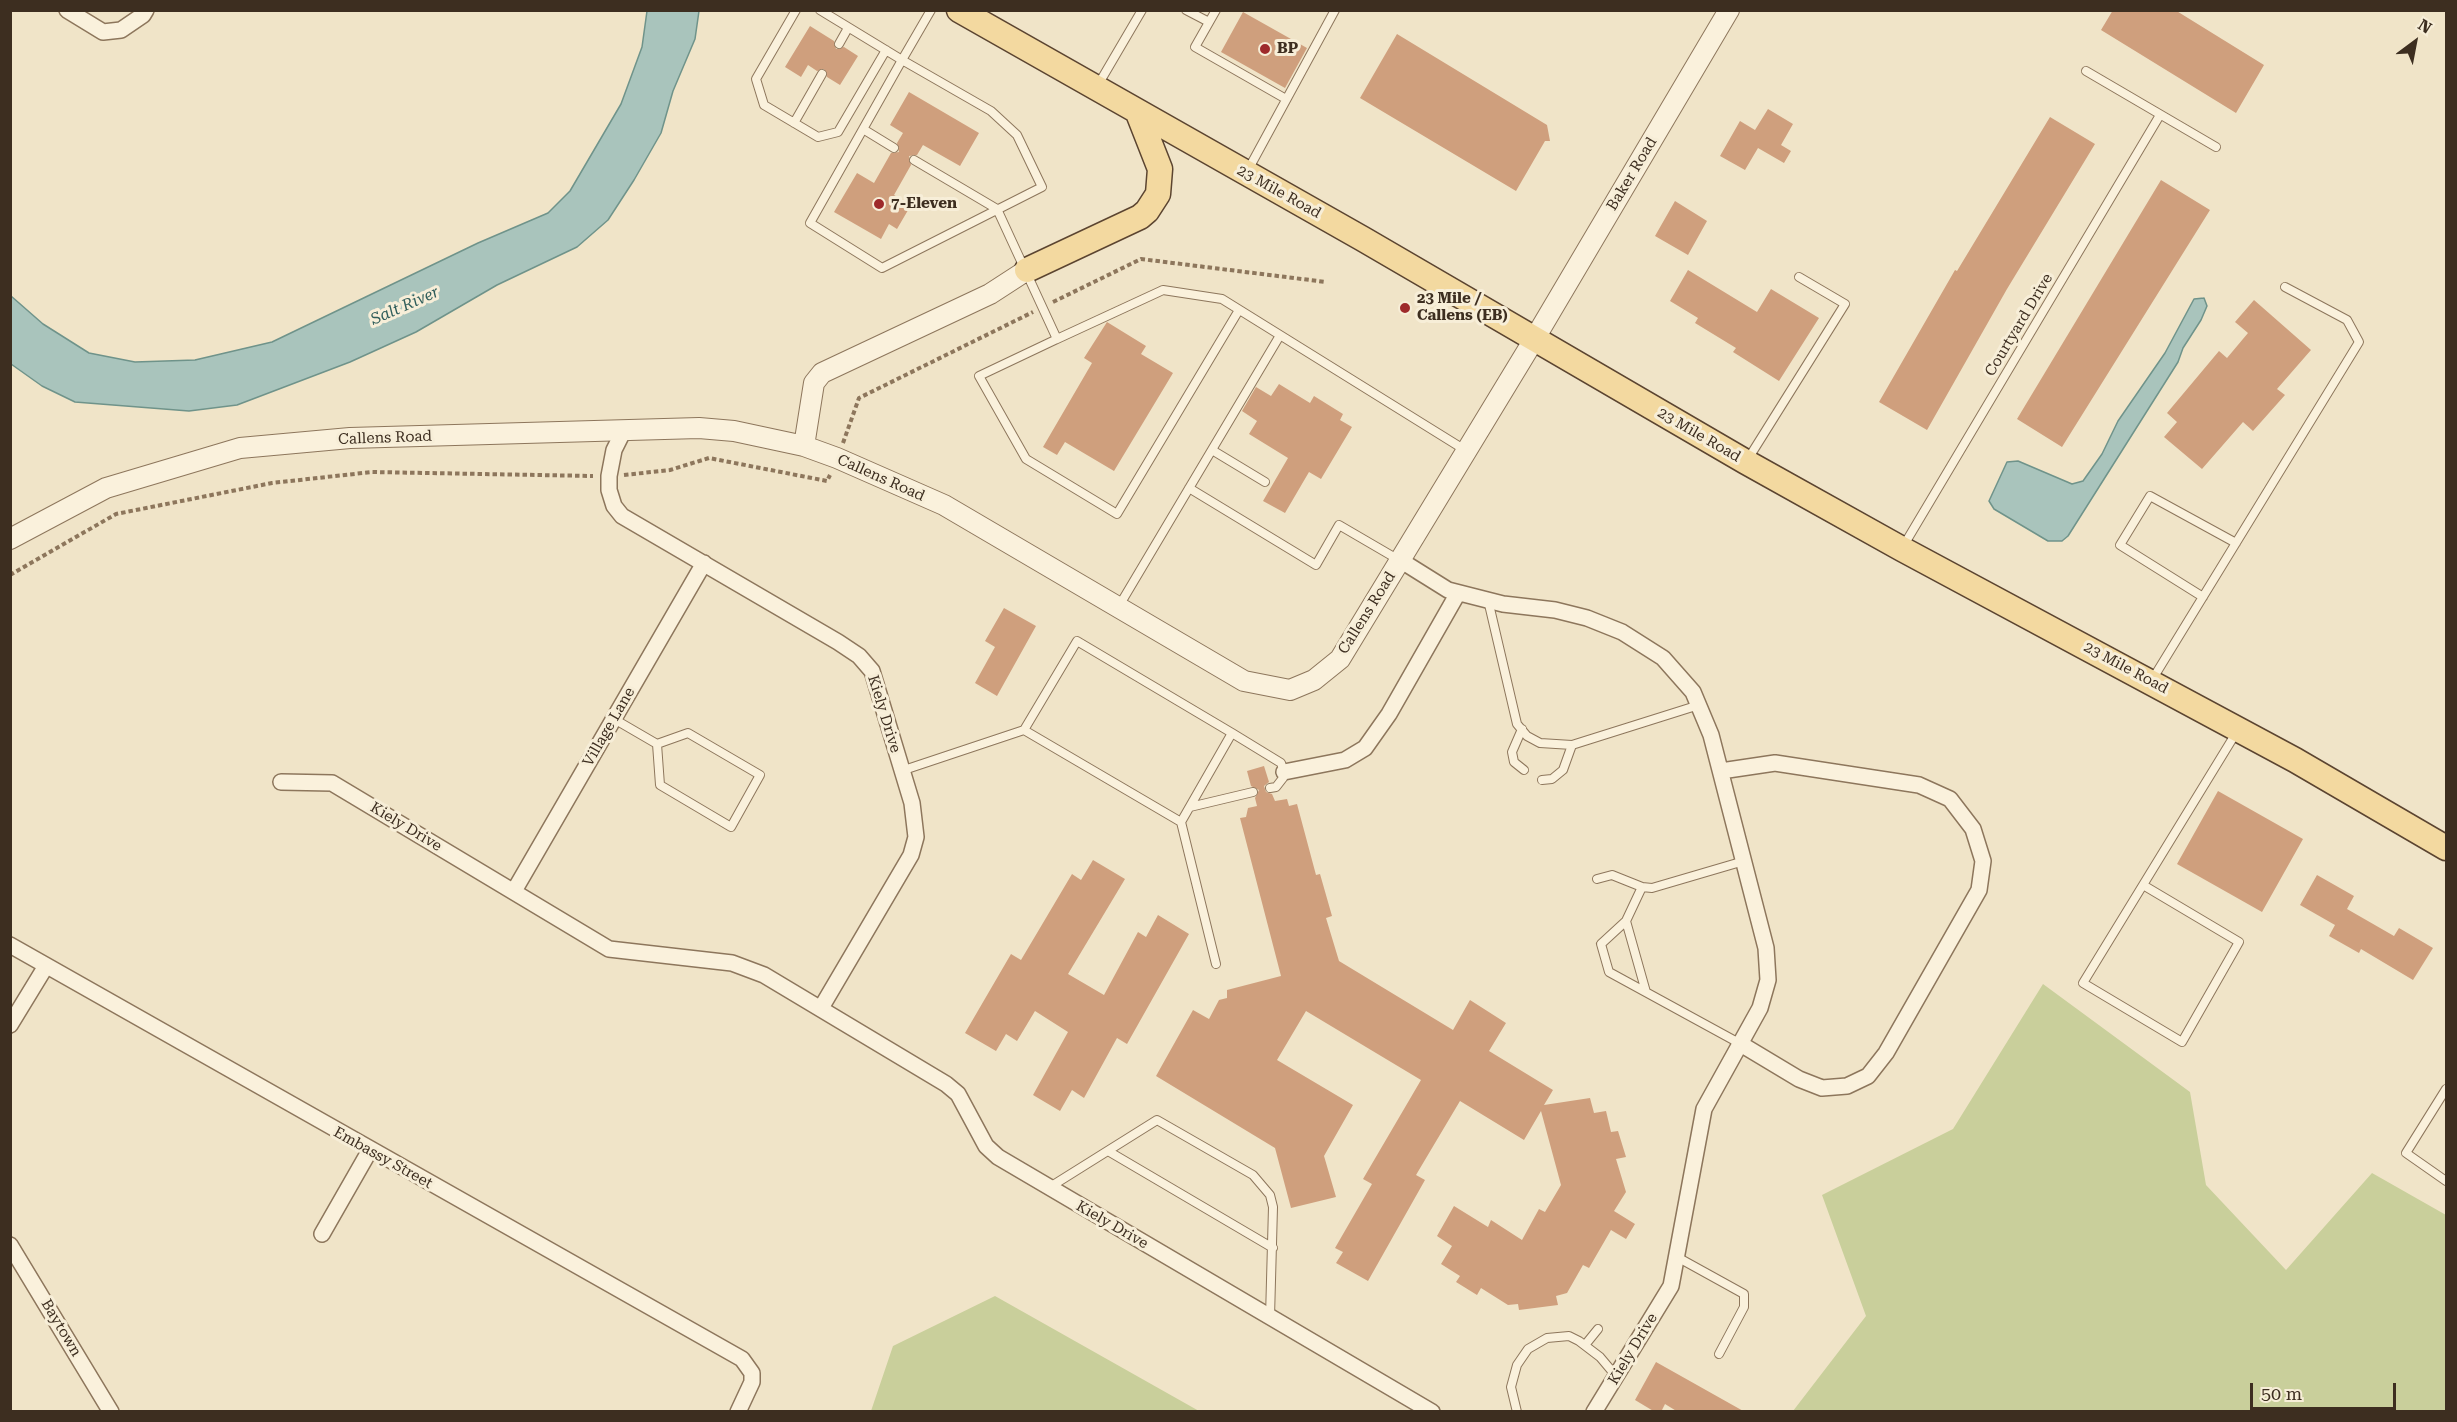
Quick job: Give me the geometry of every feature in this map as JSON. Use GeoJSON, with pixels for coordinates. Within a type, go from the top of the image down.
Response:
{"type":"FeatureCollection","features":[{"type":"Feature","properties":{"kind":"main road","name":"23 Mile Road"},"geometry":{"type":"LineString","coordinates":[[971,13],[1095,89],[1535,338],[1746,462],[1902,549],[2151,681],[2446,848]]}},
{"type":"Feature","properties":{"kind":"main road"},"geometry":{"type":"LineString","coordinates":[[1027,270],[1140,217],[1150,206],[1158,194],[1160,169],[1138,113]]}},
{"type":"Feature","properties":{"kind":"street"},"geometry":{"type":"LineString","coordinates":[[67,10],[103,32],[121,30],[146,10]]}},
{"type":"Feature","properties":{"kind":"street","name":"Baker Road"},"geometry":{"type":"LineString","coordinates":[[1535,338],[1729,10]]}},
{"type":"Feature","properties":{"kind":"street"},"geometry":{"type":"LineString","coordinates":[[804,446],[814,382],[822,373],[990,294],[1027,270]]}},
{"type":"Feature","properties":{"kind":"street","name":"Callens Road"},"geometry":{"type":"LineString","coordinates":[[10,539],[106,488],[240,448],[350,438],[699,428],[734,431],[804,446],[944,505],[1244,681],[1290,690],[1314,680],[1340,659],[1535,338]]}},
{"type":"Feature","properties":{"kind":"street","name":"Kiely Drive"},"geometry":{"type":"LineString","coordinates":[[624,430],[610,464],[609,490],[614,506],[632,524],[838,642],[867,663],[872,671],[916,821],[916,837],[911,855],[821,1008]]}},
{"type":"Feature","properties":{"kind":"street","name":"Kiely Drive"},"geometry":{"type":"LineString","coordinates":[[1400,560],[1448,590],[1488,600],[1556,610],[1622,632],[1663,658],[1693,692],[1711,735],[1767,948],[1768,980],[1760,1008],[1704,1109],[1671,1286],[1594,1412]]}},
{"type":"Feature","properties":{"kind":"street","name":"Village Lane"},"geometry":{"type":"LineString","coordinates":[[514,891],[704,564]]}},
{"type":"Feature","properties":{"kind":"street"},"geometry":{"type":"LineString","coordinates":[[1284,772],[1345,760],[1365,748],[1389,714],[1458,593]]}},
{"type":"Feature","properties":{"kind":"street"},"geometry":{"type":"LineString","coordinates":[[1721,771],[1775,763],[1919,785],[1950,799],[1973,829],[1983,861],[1979,890],[1886,1053],[1868,1076],[1847,1086],[1822,1088],[1799,1079],[1739,1043]]}},
{"type":"Feature","properties":{"kind":"street","name":"Kiely Drive"},"geometry":{"type":"LineString","coordinates":[[281,782],[332,783],[609,948],[748,967],[821,1008],[946,1084],[958,1094],[968,1109],[976,1130],[992,1152],[1432,1412]]}},
{"type":"Feature","properties":{"kind":"street","name":"Embassy Street"},"geometry":{"type":"LineString","coordinates":[[10,945],[742,1359],[752,1373],[749,1392],[738,1412]]}},
{"type":"Feature","properties":{"kind":"street"},"geometry":{"type":"LineString","coordinates":[[10,1024],[46,966]]}},
{"type":"Feature","properties":{"kind":"street"},"geometry":{"type":"LineString","coordinates":[[322,1234],[370,1150]]}},
{"type":"Feature","properties":{"kind":"street","name":"Baytown"},"geometry":{"type":"LineString","coordinates":[[10,1245],[111,1412]]}},
{"type":"Feature","properties":{"kind":"lane"},"geometry":{"type":"LineString","coordinates":[[796,10],[756,79],[764,105],[818,137],[838,132],[886,50]]}},
{"type":"Feature","properties":{"kind":"lane"},"geometry":{"type":"LineString","coordinates":[[820,10],[848,28],[903,60],[991,111],[1017,135],[1042,187],[882,268],[810,223],[903,60],[931,10]]}},
{"type":"Feature","properties":{"kind":"lane"},"geometry":{"type":"LineString","coordinates":[[1095,89],[1142,10]]}},
{"type":"Feature","properties":{"kind":"lane"},"geometry":{"type":"LineString","coordinates":[[1186,10],[1209,22]]}},
{"type":"Feature","properties":{"kind":"lane"},"geometry":{"type":"LineString","coordinates":[[1216,10],[1195,47],[1286,99]]}},
{"type":"Feature","properties":{"kind":"lane"},"geometry":{"type":"LineString","coordinates":[[1246,174],[1335,10]]}},
{"type":"Feature","properties":{"kind":"lane"},"geometry":{"type":"LineString","coordinates":[[839,44],[848,28]]}},
{"type":"Feature","properties":{"kind":"lane"},"geometry":{"type":"LineString","coordinates":[[2086,71],[2216,147]]}},
{"type":"Feature","properties":{"kind":"lane"},"geometry":{"type":"LineString","coordinates":[[794,123],[822,74]]}},
{"type":"Feature","properties":{"kind":"lane","name":"Courtyard Drive"},"geometry":{"type":"LineString","coordinates":[[1902,549],[2160,116]]}},
{"type":"Feature","properties":{"kind":"lane"},"geometry":{"type":"LineString","coordinates":[[863,129],[894,148]]}},
{"type":"Feature","properties":{"kind":"lane"},"geometry":{"type":"LineString","coordinates":[[914,159],[997,209],[1057,339]]}},
{"type":"Feature","properties":{"kind":"lane"},"geometry":{"type":"LineString","coordinates":[[1746,462],[1845,304],[1799,277]]}},
{"type":"Feature","properties":{"kind":"lane"},"geometry":{"type":"LineString","coordinates":[[2151,681],[2359,342],[2347,320],[2285,287]]}},
{"type":"Feature","properties":{"kind":"lane"},"geometry":{"type":"LineString","coordinates":[[1239,310],[1117,514],[1026,459],[979,376],[1163,290],[1222,299],[1239,310],[1279,337],[1467,451]]}},
{"type":"Feature","properties":{"kind":"lane"},"geometry":{"type":"LineString","coordinates":[[1118,607],[1279,337]]}},
{"type":"Feature","properties":{"kind":"lane"},"geometry":{"type":"LineString","coordinates":[[1212,450],[1265,482]]}},
{"type":"Feature","properties":{"kind":"lane"},"geometry":{"type":"LineString","coordinates":[[1189,488],[1316,565],[1339,525],[1400,560]]}},
{"type":"Feature","properties":{"kind":"lane"},"geometry":{"type":"LineString","coordinates":[[2203,597],[2120,544],[2150,496],[2236,543]]}},
{"type":"Feature","properties":{"kind":"lane"},"geometry":{"type":"LineString","coordinates":[[1488,600],[1517,724],[1527,736],[1540,743],[1572,745],[1699,705]]}},
{"type":"Feature","properties":{"kind":"lane"},"geometry":{"type":"LineString","coordinates":[[901,771],[1024,730],[1077,641],[1281,764],[1284,772],[1280,783],[1270,788]]}},
{"type":"Feature","properties":{"kind":"lane"},"geometry":{"type":"LineString","coordinates":[[614,719],[657,744],[688,733],[760,775],[731,827],[660,785],[657,744]]}},
{"type":"Feature","properties":{"kind":"lane"},"geometry":{"type":"LineString","coordinates":[[1522,729],[1512,752],[1514,762],[1524,770]]}},
{"type":"Feature","properties":{"kind":"lane"},"geometry":{"type":"LineString","coordinates":[[2143,885],[2239,942],[2182,1042],[2083,983],[2238,729]]}},
{"type":"Feature","properties":{"kind":"lane"},"geometry":{"type":"LineString","coordinates":[[1024,730],[1181,822]]}},
{"type":"Feature","properties":{"kind":"lane"},"geometry":{"type":"LineString","coordinates":[[1216,964],[1181,822],[1232,733]]}},
{"type":"Feature","properties":{"kind":"lane"},"geometry":{"type":"LineString","coordinates":[[1542,780],[1552,779],[1563,770],[1572,745]]}},
{"type":"Feature","properties":{"kind":"lane"},"geometry":{"type":"LineString","coordinates":[[1190,807],[1253,792]]}},
{"type":"Feature","properties":{"kind":"lane"},"geometry":{"type":"LineString","coordinates":[[1598,879],[1612,875],[1642,887],[1652,888],[1744,861]]}},
{"type":"Feature","properties":{"kind":"lane"},"geometry":{"type":"LineString","coordinates":[[1642,887],[1626,921],[1600,944],[1609,972],[1739,1043]]}},
{"type":"Feature","properties":{"kind":"lane"},"geometry":{"type":"LineString","coordinates":[[1626,921],[1646,992]]}},
{"type":"Feature","properties":{"kind":"lane"},"geometry":{"type":"LineString","coordinates":[[2446,1089],[2406,1153],[2446,1181]]}},
{"type":"Feature","properties":{"kind":"lane"},"geometry":{"type":"LineString","coordinates":[[1048,1187],[1157,1120],[1253,1175],[1270,1195],[1273,1208],[1270,1317]]}},
{"type":"Feature","properties":{"kind":"lane"},"geometry":{"type":"LineString","coordinates":[[1108,1151],[1273,1248]]}},
{"type":"Feature","properties":{"kind":"lane"},"geometry":{"type":"LineString","coordinates":[[1677,1257],[1743,1294],[1744,1307],[1719,1353]]}},
{"type":"Feature","properties":{"kind":"lane"},"geometry":{"type":"LineString","coordinates":[[1585,1345],[1598,1329]]}},
{"type":"Feature","properties":{"kind":"lane"},"geometry":{"type":"LineString","coordinates":[[1517,1412],[1511,1387],[1517,1365],[1528,1349],[1537,1342],[1558,1336],[1569,1336],[1585,1345],[1616,1376]]}},
{"type":"Feature","properties":{"kind":"green space"},"geometry":{"type":"Polygon","coordinates":[[[2043,984],[2190,1092],[2206,1185],[2286,1270],[2372,1173],[2446,1215],[2446,1411],[1793,1411],[1866,1316],[1822,1195],[1953,1129],[2043,984]]]}},
{"type":"Feature","properties":{"kind":"green space"},"geometry":{"type":"Polygon","coordinates":[[[995,1296],[1199,1411],[871,1411],[893,1346],[995,1296]]]}},
{"type":"Feature","properties":{"kind":"water","name":"Salt River"},"geometry":{"type":"Polygon","coordinates":[[[647,11],[699,11],[695,39],[673,91],[661,133],[608,220],[577,247],[497,285],[416,332],[350,362],[237,405],[189,411],[75,402],[42,386],[11,364],[11,296],[43,324],[89,353],[135,362],[195,360],[272,342],[478,243],[548,213],[570,191],[621,104],[642,47],[647,11]]]}},
{"type":"Feature","properties":{"kind":"water"},"geometry":{"type":"Polygon","coordinates":[[[2204,298],[2207,306],[2183,348],[2178,362],[2068,536],[2062,541],[2048,541],[1994,509],[1989,501],[2007,462],[2018,461],[2072,484],[2083,481],[2102,454],[2118,421],[2165,353],[2194,299],[2204,298]]]}},
{"type":"Feature","properties":{"kind":"building"},"geometry":{"type":"Polygon","coordinates":[[[2113,10],[2175,10],[2264,65],[2236,113],[2101,30],[2113,10]]]}},
{"type":"Feature","properties":{"kind":"building"},"geometry":{"type":"Polygon","coordinates":[[[1243,12],[1307,48],[1285,88],[1221,52],[1243,12]]]}},
{"type":"Feature","properties":{"kind":"building"},"geometry":{"type":"Polygon","coordinates":[[[810,26],[834,41],[836,49],[844,47],[858,56],[840,85],[827,77],[824,69],[817,71],[808,65],[801,77],[785,67],[810,26]]]}},
{"type":"Feature","properties":{"kind":"building"},"geometry":{"type":"Polygon","coordinates":[[[1397,34],[1547,125],[1550,141],[1545,141],[1516,191],[1360,98],[1397,34]]]}},
{"type":"Feature","properties":{"kind":"building"},"geometry":{"type":"Polygon","coordinates":[[[909,92],[979,133],[960,166],[923,145],[917,155],[909,156],[911,165],[894,195],[911,205],[897,229],[889,224],[881,239],[834,212],[857,173],[874,183],[891,153],[899,152],[897,143],[903,133],[890,125],[909,92]]]}},
{"type":"Feature","properties":{"kind":"building"},"geometry":{"type":"Polygon","coordinates":[[[1768,109],[1793,124],[1781,145],[1791,151],[1784,163],[1758,148],[1745,170],[1720,156],[1740,121],[1755,130],[1768,109]]]}},
{"type":"Feature","properties":{"kind":"building"},"geometry":{"type":"Polygon","coordinates":[[[2050,117],[2095,144],[2007,289],[1927,430],[1879,402],[1955,270],[1957,271],[2050,117]]]}},
{"type":"Feature","properties":{"kind":"building"},"geometry":{"type":"Polygon","coordinates":[[[2161,180],[2210,210],[2062,447],[2017,419],[2161,180]]]}},
{"type":"Feature","properties":{"kind":"building"},"geometry":{"type":"Polygon","coordinates":[[[1675,201],[1707,221],[1688,255],[1655,236],[1675,201]]]}},
{"type":"Feature","properties":{"kind":"building"},"geometry":{"type":"Polygon","coordinates":[[[1688,270],[1757,312],[1771,289],[1819,318],[1779,381],[1733,352],[1736,348],[1695,323],[1698,318],[1670,301],[1688,270]]]}},
{"type":"Feature","properties":{"kind":"building"},"geometry":{"type":"Polygon","coordinates":[[[2254,300],[2311,350],[2277,389],[2285,395],[2253,431],[2243,422],[2202,469],[2164,437],[2177,422],[2167,413],[2219,351],[2227,358],[2248,333],[2235,322],[2254,300]]]}},
{"type":"Feature","properties":{"kind":"building"},"geometry":{"type":"Polygon","coordinates":[[[1107,322],[1146,346],[1141,354],[1173,373],[1114,471],[1065,442],[1057,455],[1043,447],[1092,363],[1084,358],[1107,322]]]}},
{"type":"Feature","properties":{"kind":"building"},"geometry":{"type":"Polygon","coordinates":[[[1279,384],[1310,403],[1314,396],[1343,414],[1340,420],[1352,427],[1321,479],[1309,472],[1285,513],[1263,501],[1288,458],[1249,434],[1257,421],[1242,411],[1256,387],[1271,396],[1279,384]]]}},
{"type":"Feature","properties":{"kind":"building"},"geometry":{"type":"Polygon","coordinates":[[[1004,608],[1036,626],[997,696],[975,683],[995,647],[985,641],[1004,608]]]}},
{"type":"Feature","properties":{"kind":"building"},"geometry":{"type":"Polygon","coordinates":[[[1264,766],[1269,782],[1264,786],[1266,792],[1272,794],[1275,801],[1287,799],[1289,806],[1297,804],[1316,875],[1320,874],[1332,916],[1326,918],[1339,961],[1453,1030],[1470,1000],[1506,1023],[1489,1051],[1553,1090],[1544,1105],[1590,1098],[1594,1113],[1606,1111],[1611,1132],[1618,1131],[1626,1157],[1616,1159],[1626,1192],[1614,1211],[1635,1224],[1626,1239],[1611,1230],[1589,1268],[1583,1265],[1567,1293],[1556,1296],[1558,1305],[1519,1310],[1518,1304],[1508,1305],[1481,1288],[1477,1295],[1456,1282],[1460,1276],[1441,1264],[1452,1246],[1437,1236],[1454,1206],[1488,1227],[1491,1220],[1522,1240],[1539,1209],[1545,1212],[1561,1185],[1541,1111],[1524,1140],[1460,1101],[1416,1175],[1425,1180],[1368,1281],[1336,1263],[1343,1252],[1335,1248],[1372,1184],[1363,1179],[1421,1080],[1306,1011],[1277,1060],[1353,1105],[1324,1156],[1336,1197],[1291,1208],[1275,1148],[1156,1076],[1193,1010],[1209,1019],[1219,1000],[1227,998],[1227,990],[1281,976],[1240,818],[1246,817],[1248,808],[1257,806],[1255,798],[1259,790],[1251,786],[1247,771],[1264,766]]]}},
{"type":"Feature","properties":{"kind":"building"},"geometry":{"type":"Polygon","coordinates":[[[2218,791],[2303,839],[2262,912],[2177,864],[2218,791]]]}},
{"type":"Feature","properties":{"kind":"building"},"geometry":{"type":"Polygon","coordinates":[[[1093,860],[1125,879],[1068,974],[1104,995],[1138,932],[1146,937],[1158,915],[1189,934],[1127,1044],[1117,1038],[1084,1098],[1072,1090],[1060,1111],[1033,1095],[1068,1032],[1035,1011],[1017,1041],[1006,1034],[996,1051],[965,1033],[1011,954],[1021,960],[1072,874],[1081,880],[1093,860]]]}},
{"type":"Feature","properties":{"kind":"building"},"geometry":{"type":"Polygon","coordinates":[[[2317,875],[2354,896],[2347,909],[2394,936],[2399,928],[2433,948],[2413,980],[2361,949],[2359,953],[2329,936],[2335,925],[2300,905],[2317,875]]]}},
{"type":"Feature","properties":{"kind":"building"},"geometry":{"type":"Polygon","coordinates":[[[1656,1362],[1745,1412],[1678,1412],[1665,1404],[1661,1412],[1655,1412],[1635,1400],[1656,1362]]]}},
{"type":"Feature","properties":{"kind":"place","name":"BP"},"geometry":{"type":"Point","coordinates":[1265,49]}},
{"type":"Feature","properties":{"kind":"place","name":"7-Eleven"},"geometry":{"type":"Point","coordinates":[879,204]}},
{"type":"Feature","properties":{"kind":"place","name":"23 Mile / Callens (EB)"},"geometry":{"type":"Point","coordinates":[1405,308]}}]}
